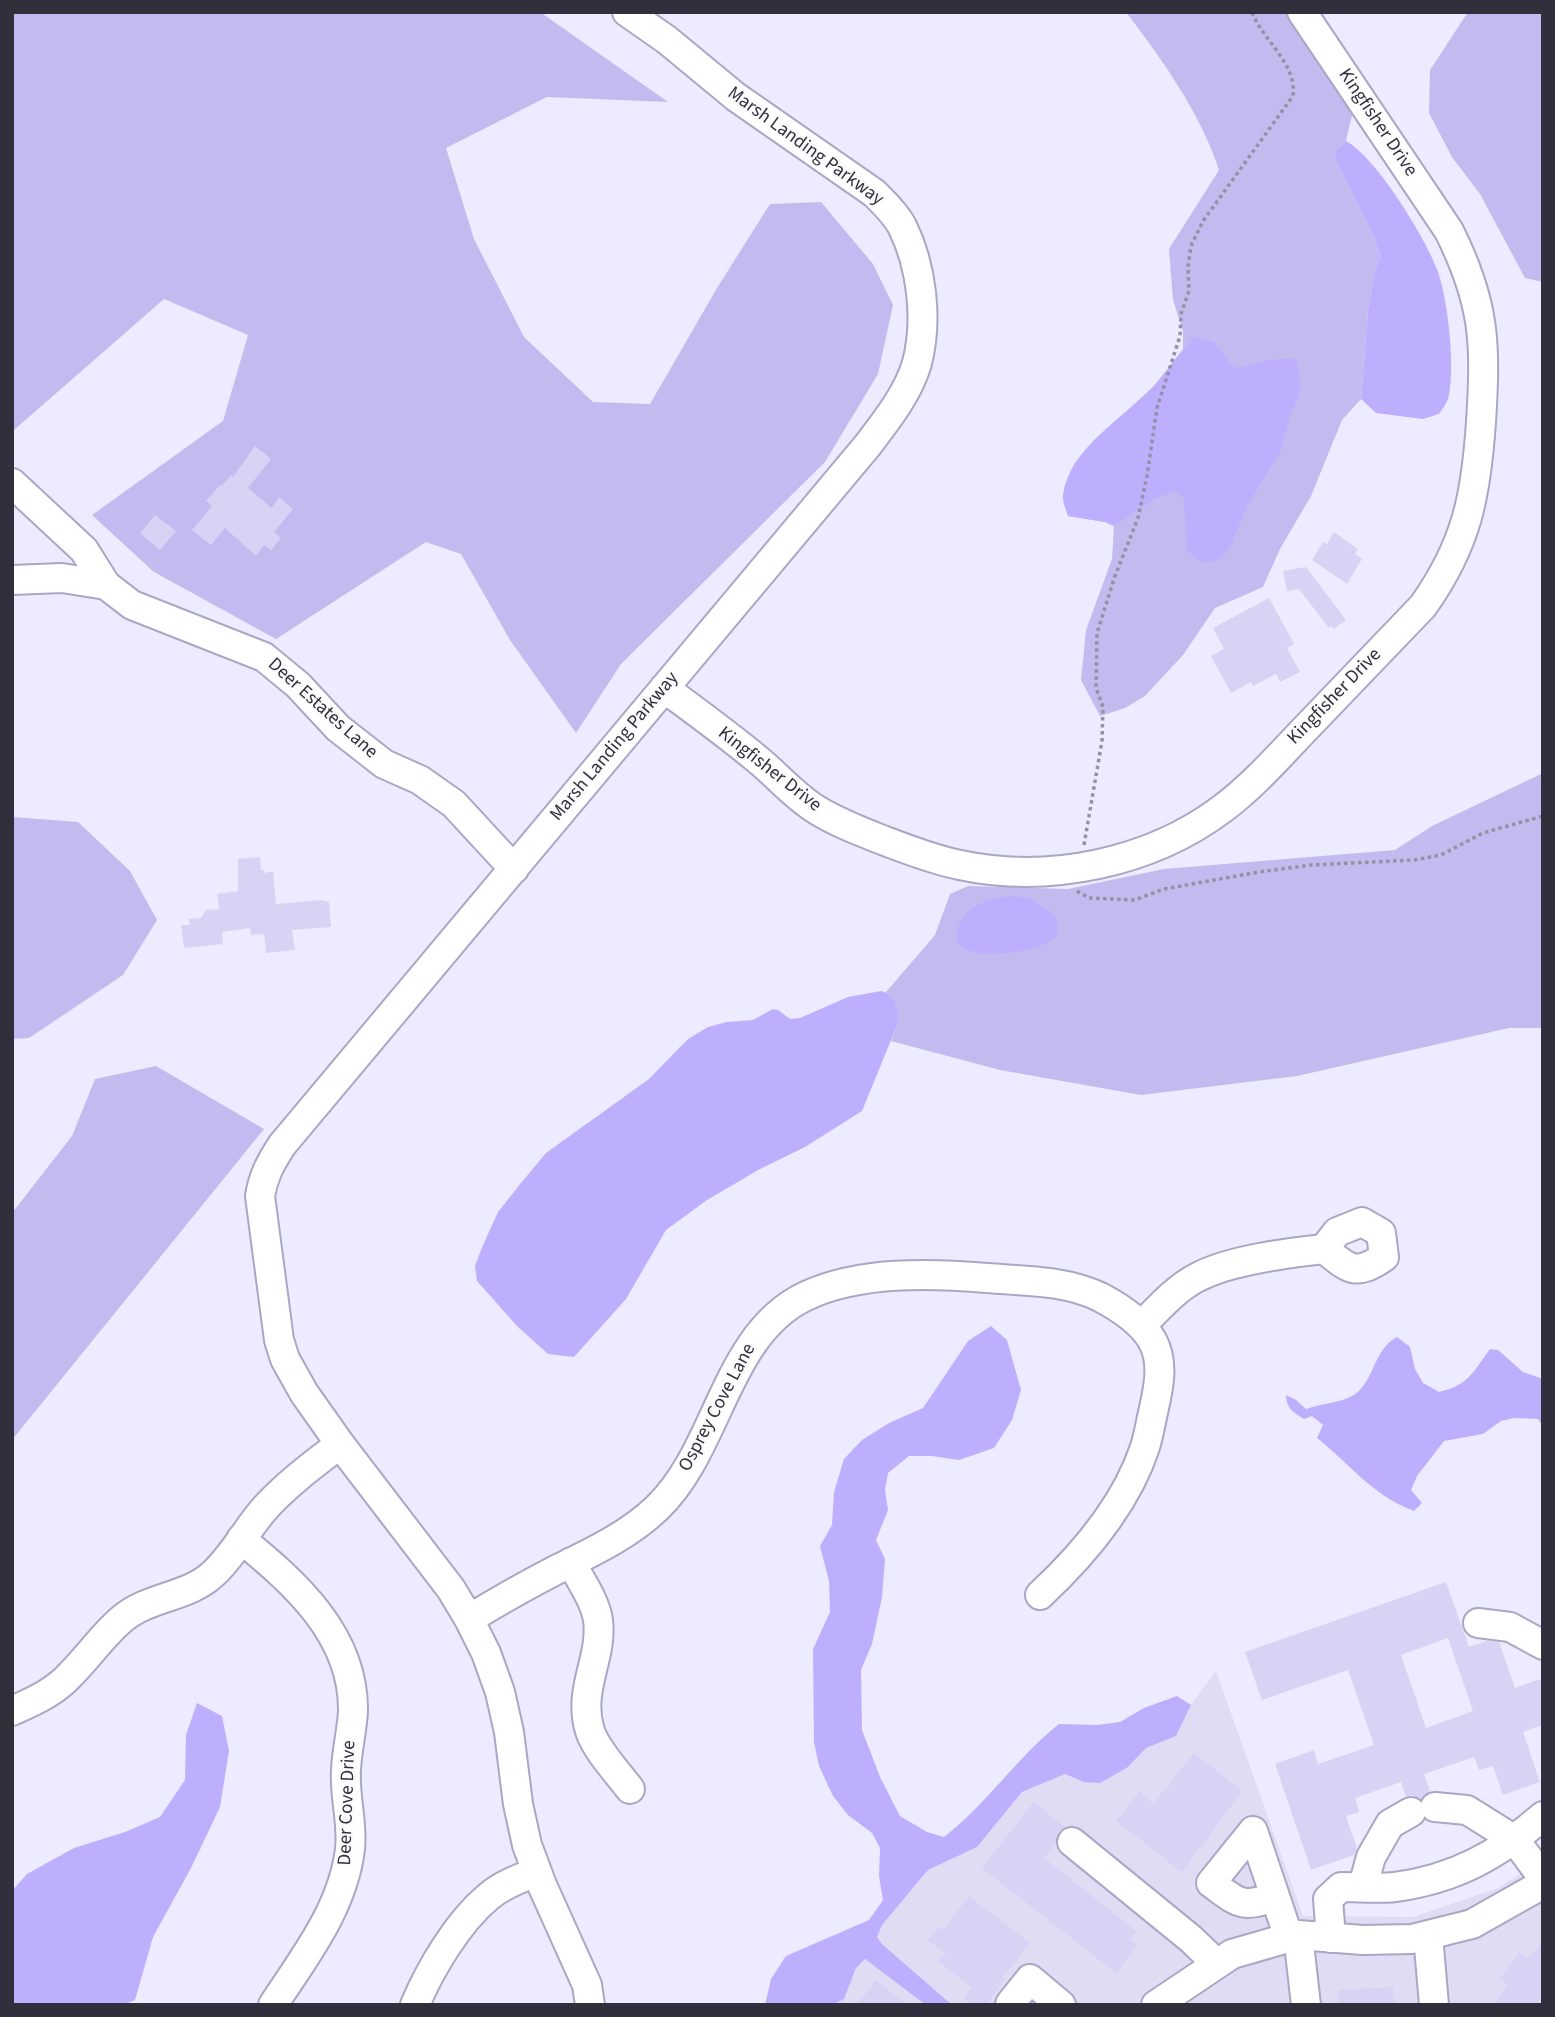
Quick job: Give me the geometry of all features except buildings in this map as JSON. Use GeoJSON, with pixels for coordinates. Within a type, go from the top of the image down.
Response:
{"type":"FeatureCollection","features":[{"type":"Feature","properties":{"kind":"street","name":"Kingfisher Drive"},"geometry":{"type":"LineString","coordinates":[[664,688],[758,760],[804,801],[863,832],[922,855],[961,865],[1014,871],[1080,867],[1115,860],[1152,848],[1188,831],[1222,810],[1254,783],[1423,606],[1446,571],[1467,522],[1478,473],[1485,360],[1475,290],[1450,231],[1303,12]]}},
{"type":"Feature","properties":{"kind":"street","name":"Marsh Landing Parkway"},"geometry":{"type":"LineString","coordinates":[[340,1444],[304,1393],[282,1349],[262,1217],[262,1182],[268,1165],[888,419],[906,389],[922,338],[922,312],[915,267],[902,226],[892,211],[874,193],[736,97],[634,14]]}},
{"type":"Feature","properties":{"kind":"street","name":"Deer Estates Lane"},"geometry":{"type":"LineString","coordinates":[[12,483],[84,550],[106,585],[132,605],[264,657],[298,685],[338,728],[384,764],[420,780],[454,804],[514,869]]}},
{"type":"Feature","properties":{"kind":"street","name":"Deer Estates Lane"},"geometry":{"type":"LineString","coordinates":[[12,580],[62,578],[106,585]]}},
{"type":"Feature","properties":{"kind":"street"},"geometry":{"type":"LineString","coordinates":[[1140,1326],[1179,1289],[1197,1277],[1217,1269],[1295,1252],[1324,1249]]}},
{"type":"Feature","properties":{"kind":"street","name":"Osprey Cove Lane"},"geometry":{"type":"LineString","coordinates":[[470,1619],[625,1534],[655,1510],[690,1465],[749,1347],[776,1316],[802,1298],[825,1287],[850,1280],[918,1275],[970,1276],[1059,1284],[1082,1290],[1129,1315],[1152,1339],[1158,1354],[1158,1393],[1145,1447],[1132,1478],[1114,1510],[1089,1545],[1040,1595]]}},
{"type":"Feature","properties":{"kind":"street"},"geometry":{"type":"LineString","coordinates":[[12,1711],[36,1701],[54,1689],[125,1616],[146,1604],[199,1585],[215,1573],[265,1508],[291,1482],[340,1444],[451,1589],[470,1619],[486,1653],[500,1692],[509,1732],[518,1804],[527,1845],[587,1985],[590,2005]]}},
{"type":"Feature","properties":{"kind":"street","name":"Deer Cove Drive"},"geometry":{"type":"LineString","coordinates":[[241,1539],[281,1572],[310,1602],[341,1650],[352,1691],[353,1712],[346,1770],[351,1826],[345,1873],[319,1935],[273,2005]]}},
{"type":"Feature","properties":{"kind":"street"},"geometry":{"type":"LineString","coordinates":[[571,1562],[595,1609],[598,1623],[586,1697],[586,1715],[591,1734],[630,1789]]}},
{"type":"Feature","properties":{"kind":"street"},"geometry":{"type":"LineString","coordinates":[[1478,1623],[1510,1627],[1543,1645]]}},
{"type":"Feature","properties":{"kind":"street"},"geometry":{"type":"LineString","coordinates":[[1363,1886],[1371,1857],[1390,1824],[1423,1810],[1467,1810],[1515,1840],[1543,1878]]}},
{"type":"Feature","properties":{"kind":"street"},"geometry":{"type":"LineString","coordinates":[[1331,1938],[1328,1899],[1341,1887],[1392,1888],[1437,1879],[1476,1864],[1515,1840],[1543,1815]]}},
{"type":"Feature","properties":{"kind":"street"},"geometry":{"type":"LineString","coordinates":[[1072,1842],[1191,1939],[1217,1964]]}},
{"type":"Feature","properties":{"kind":"street"},"geometry":{"type":"LineString","coordinates":[[415,2005],[440,1958],[471,1914],[489,1895],[517,1879],[537,1872]]}},
{"type":"Feature","properties":{"kind":"street"},"geometry":{"type":"LineString","coordinates":[[1160,2004],[1232,1954],[1293,1936],[1363,1940],[1412,1939],[1472,1924],[1543,1884]]}},
{"type":"Feature","properties":{"kind":"street"},"geometry":{"type":"LineString","coordinates":[[1275,1897],[1293,1936],[1306,2005]]}},
{"type":"Feature","properties":{"kind":"street"},"geometry":{"type":"LineString","coordinates":[[1429,1935],[1434,2005]]}},
{"type":"Feature","properties":{"kind":"street"},"geometry":{"type":"LineString","coordinates":[[1010,2004],[1030,1979],[1061,2005]]}},
{"type":"Feature","properties":{"kind":"path"},"geometry":{"type":"LineString","coordinates":[[1252,12],[1258,27],[1282,57],[1294,88],[1293,96],[1203,221],[1191,246],[1189,291],[1181,314],[1180,336],[1157,408],[1138,518],[1097,632],[1095,676],[1103,707],[1102,741],[1077,891],[1089,898],[1135,900],[1164,889],[1259,872],[1441,855],[1483,833],[1543,816]]}},
{"type":"Feature","properties":{"kind":"shaded area"},"geometry":{"type":"Polygon","coordinates":[[[12,12],[540,12],[668,102],[547,97],[446,148],[474,239],[524,337],[593,402],[650,404],[717,288],[770,204],[821,202],[873,264],[893,305],[878,374],[825,462],[621,664],[576,733],[510,640],[461,554],[426,542],[276,639],[154,572],[92,515],[223,421],[248,335],[164,299],[12,429],[12,12]]]}},
{"type":"Feature","properties":{"kind":"shaded area"},"geometry":{"type":"Polygon","coordinates":[[[1126,12],[1287,12],[1353,111],[1346,141],[1336,150],[1335,159],[1375,239],[1380,257],[1373,277],[1368,310],[1361,399],[1342,420],[1311,496],[1280,549],[1263,587],[1215,608],[1183,655],[1145,696],[1125,708],[1100,716],[1081,680],[1086,630],[1112,559],[1114,526],[1068,516],[1063,496],[1074,464],[1154,386],[1183,349],[1183,331],[1173,300],[1169,249],[1219,170],[1191,107],[1167,68],[1126,12]]]}},
{"type":"Feature","properties":{"kind":"shaded area"},"geometry":{"type":"Polygon","coordinates":[[[1468,12],[1543,12],[1543,282],[1525,278],[1480,194],[1452,157],[1429,113],[1430,70],[1468,12]]]}},
{"type":"Feature","properties":{"kind":"shaded area"},"geometry":{"type":"Polygon","coordinates":[[[1346,141],[1371,164],[1399,200],[1423,240],[1442,284],[1451,351],[1451,382],[1446,403],[1439,414],[1423,419],[1376,413],[1361,399],[1368,310],[1373,277],[1380,257],[1375,239],[1335,159],[1336,150],[1346,141]]]}},
{"type":"Feature","properties":{"kind":"shaded area"},"geometry":{"type":"Polygon","coordinates":[[[1196,337],[1214,342],[1232,366],[1239,368],[1264,361],[1293,358],[1298,364],[1301,390],[1280,452],[1247,506],[1230,547],[1222,557],[1211,562],[1201,562],[1187,551],[1184,498],[1174,491],[1152,500],[1114,526],[1068,516],[1063,497],[1067,478],[1086,449],[1153,387],[1196,337]]]}},
{"type":"Feature","properties":{"kind":"shaded area"},"geometry":{"type":"Polygon","coordinates":[[[1543,773],[1543,1028],[1509,1028],[1297,1076],[1141,1095],[1000,1070],[891,1041],[898,1023],[886,992],[935,935],[950,894],[968,886],[1068,889],[1164,869],[1395,850],[1432,826],[1543,773]]]}},
{"type":"Feature","properties":{"kind":"shaded area"},"geometry":{"type":"Polygon","coordinates":[[[12,817],[78,822],[130,871],[157,920],[123,975],[29,1038],[12,1039],[12,817]]]}},
{"type":"Feature","properties":{"kind":"shaded area"},"geometry":{"type":"Polygon","coordinates":[[[1016,896],[1033,900],[1056,916],[1056,937],[1032,949],[992,954],[974,952],[961,946],[956,935],[968,912],[987,901],[1016,896]]]}},
{"type":"Feature","properties":{"kind":"shaded area"},"geometry":{"type":"Polygon","coordinates":[[[881,991],[893,999],[898,1023],[862,1111],[805,1147],[707,1200],[666,1230],[626,1299],[574,1357],[548,1354],[517,1326],[477,1281],[475,1266],[498,1212],[546,1153],[649,1079],[688,1039],[708,1027],[753,1020],[773,1009],[790,1019],[800,1018],[848,997],[881,991]]]}},
{"type":"Feature","properties":{"kind":"shaded area"},"geometry":{"type":"Polygon","coordinates":[[[156,1066],[264,1129],[12,1440],[12,1213],[72,1136],[95,1079],[156,1066]]]}},
{"type":"Feature","properties":{"kind":"shaded area"},"geometry":{"type":"Polygon","coordinates":[[[991,1326],[1007,1340],[1021,1390],[1012,1420],[994,1448],[959,1460],[909,1456],[888,1473],[885,1490],[888,1510],[876,1540],[885,1559],[882,1597],[872,1644],[861,1670],[862,1730],[880,1777],[900,1816],[927,1832],[944,1837],[1059,1724],[1097,1725],[1120,1722],[1144,1708],[1177,1696],[1191,1705],[1176,1736],[1146,1748],[1128,1767],[1100,1783],[1084,1782],[1065,1774],[1022,1792],[977,1847],[928,1870],[882,1925],[877,1937],[882,1944],[952,2005],[926,2005],[865,1959],[856,1968],[844,1999],[832,2005],[765,2005],[771,1979],[786,1956],[869,1920],[883,1900],[879,1876],[880,1848],[872,1833],[848,1815],[833,1796],[819,1766],[814,1742],[813,1649],[830,1612],[829,1581],[820,1546],[832,1525],[834,1492],[844,1459],[862,1440],[889,1423],[923,1408],[968,1341],[991,1326]]]}},
{"type":"Feature","properties":{"kind":"shaded area"},"geometry":{"type":"Polygon","coordinates":[[[1397,1337],[1410,1347],[1415,1369],[1423,1383],[1439,1392],[1464,1381],[1490,1349],[1498,1350],[1523,1372],[1543,1379],[1543,1426],[1538,1419],[1514,1418],[1501,1421],[1483,1434],[1444,1441],[1417,1476],[1411,1490],[1422,1503],[1414,1511],[1386,1497],[1362,1479],[1317,1438],[1323,1425],[1312,1416],[1304,1419],[1297,1415],[1286,1400],[1286,1395],[1306,1409],[1354,1395],[1369,1378],[1384,1348],[1397,1337]]]}},
{"type":"Feature","properties":{"kind":"shaded area"},"geometry":{"type":"Polygon","coordinates":[[[1216,1671],[1303,1916],[1413,1917],[1498,1888],[1543,1859],[1543,2005],[952,2005],[877,1938],[882,1925],[928,1870],[977,1847],[1022,1792],[1065,1774],[1084,1782],[1128,1767],[1146,1748],[1176,1736],[1191,1705],[1216,1671]]]}},
{"type":"Feature","properties":{"kind":"shaded area"},"geometry":{"type":"Polygon","coordinates":[[[197,1703],[222,1716],[229,1751],[220,1807],[191,1868],[153,1937],[135,2000],[123,2005],[12,2005],[12,1891],[27,1874],[74,1848],[125,1832],[160,1817],[185,1780],[186,1735],[197,1703]]]}},
{"type":"Feature","properties":{"kind":"shaded area"},"geometry":{"type":"Polygon","coordinates":[[[865,1959],[926,2005],[832,2005],[844,1998],[856,1968],[865,1959]]]}}]}
